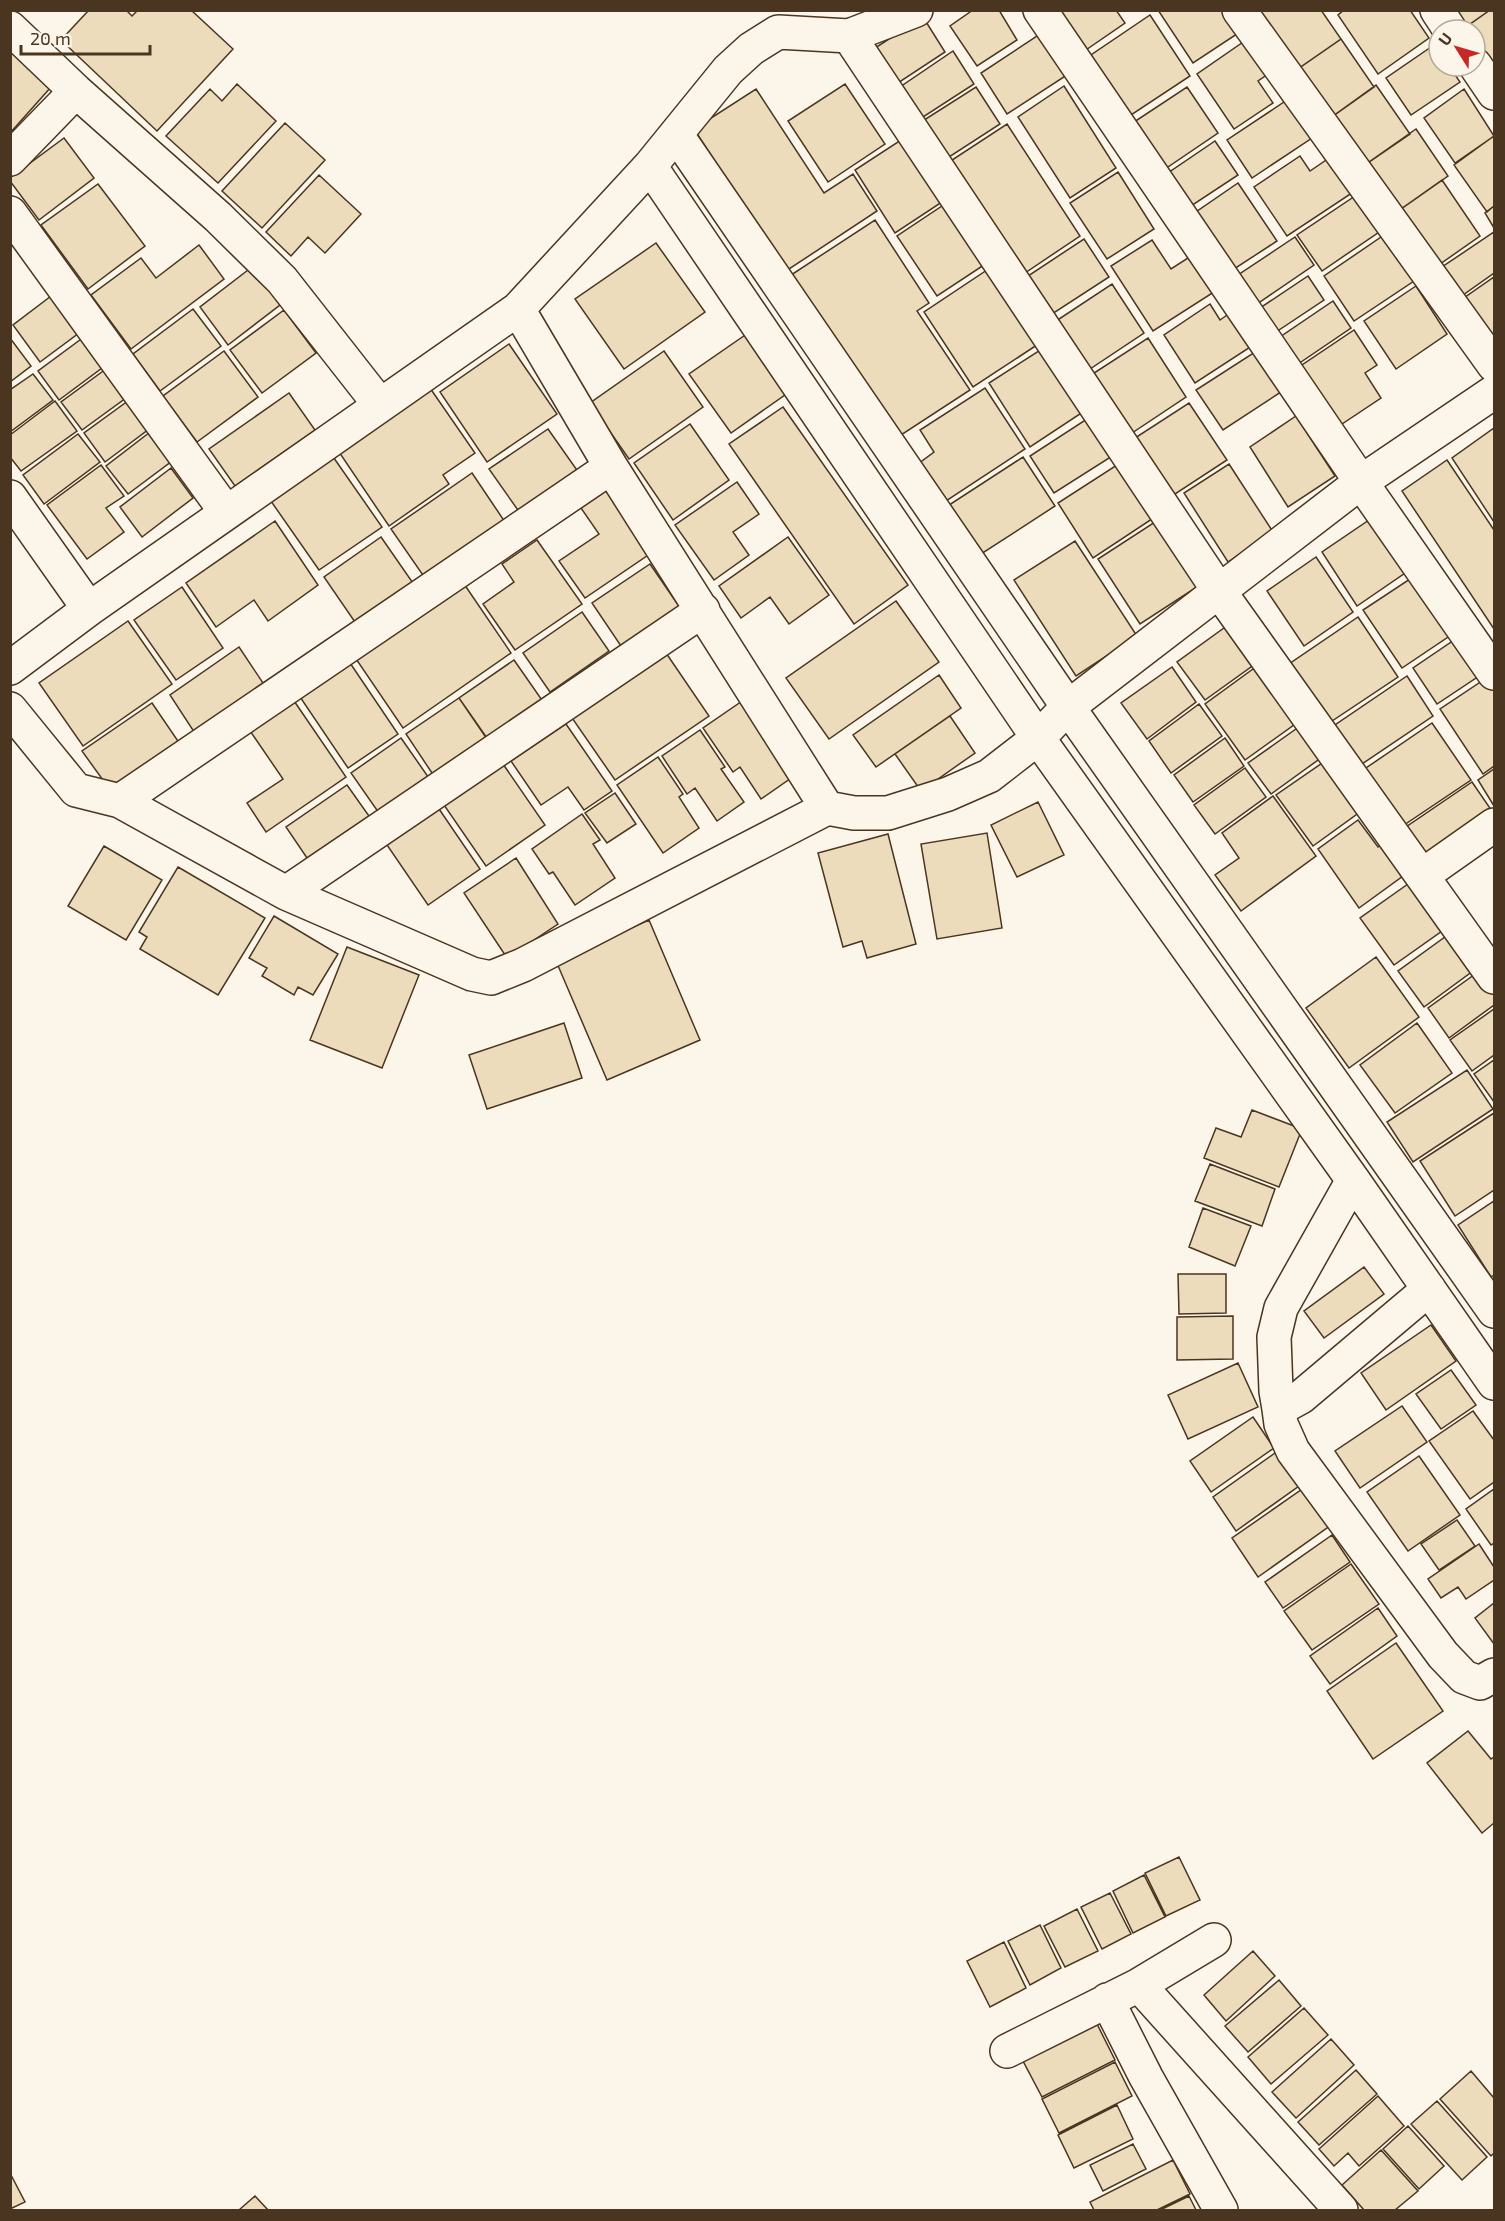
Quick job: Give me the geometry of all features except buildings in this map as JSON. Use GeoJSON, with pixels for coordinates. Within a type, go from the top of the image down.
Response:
{"type":"FeatureCollection","features":[{"type":"Feature","properties":{"kind":"street"},"geometry":{"type":"LineString","coordinates":[[10,668],[226,512],[518,309],[650,166],[728,70],[751,49],[778,32],[849,36],[916,10]]}},
{"type":"Feature","properties":{"kind":"street"},"geometry":{"type":"LineString","coordinates":[[1040,10],[1361,482],[1494,673]]}},
{"type":"Feature","properties":{"kind":"street"},"geometry":{"type":"LineString","coordinates":[[1239,10],[1494,365]]}},
{"type":"Feature","properties":{"kind":"street"},"geometry":{"type":"LineString","coordinates":[[10,28],[76,92],[218,217],[282,280],[380,405]]}},
{"type":"Feature","properties":{"kind":"street"},"geometry":{"type":"LineString","coordinates":[[849,36],[1219,591],[1494,977]]}},
{"type":"Feature","properties":{"kind":"street"},"geometry":{"type":"LineString","coordinates":[[1484,78],[1494,93]]}},
{"type":"Feature","properties":{"kind":"street"},"geometry":{"type":"LineString","coordinates":[[10,159],[76,92]]}},
{"type":"Feature","properties":{"kind":"street"},"geometry":{"type":"LineString","coordinates":[[676,134],[1068,707],[1490,1293]]}},
{"type":"Feature","properties":{"kind":"street"},"geometry":{"type":"LineString","coordinates":[[650,166],[1038,738],[1353,1180],[1494,1383]]}},
{"type":"Feature","properties":{"kind":"street"},"geometry":{"type":"LineString","coordinates":[[10,213],[226,512]]}},
{"type":"Feature","properties":{"kind":"street"},"geometry":{"type":"LineString","coordinates":[[518,309],[611,466],[827,808]]}},
{"type":"Feature","properties":{"kind":"street"},"geometry":{"type":"LineString","coordinates":[[10,709],[76,790],[120,801],[286,892],[472,974],[491,978],[522,965],[827,808],[854,813],[888,813],[948,794],[989,777],[1038,738],[1068,707],[1361,482],[1494,392]]}},
{"type":"Feature","properties":{"kind":"street"},"geometry":{"type":"LineString","coordinates":[[120,801],[611,466]]}},
{"type":"Feature","properties":{"kind":"street"},"geometry":{"type":"LineString","coordinates":[[10,497],[89,609]]}},
{"type":"Feature","properties":{"kind":"street"},"geometry":{"type":"LineString","coordinates":[[286,892],[703,610]]}},
{"type":"Feature","properties":{"kind":"street"},"geometry":{"type":"LineString","coordinates":[[1423,875],[1494,825]]}},
{"type":"Feature","properties":{"kind":"street"},"geometry":{"type":"LineString","coordinates":[[1353,1180],[1281,1308],[1274,1337],[1276,1391],[1281,1424],[1293,1451],[1443,1655],[1464,1677],[1480,1683],[1494,1675]]}},
{"type":"Feature","properties":{"kind":"street"},"geometry":{"type":"LineString","coordinates":[[1279,1409],[1302,1397],[1429,1289]]}},
{"type":"Feature","properties":{"kind":"street"},"geometry":{"type":"LineString","coordinates":[[1007,2051],[1139,1985],[1214,1940]]}},
{"type":"Feature","properties":{"kind":"street"},"geometry":{"type":"LineString","coordinates":[[1139,1985],[1341,2211]]}},
{"type":"Feature","properties":{"kind":"street"},"geometry":{"type":"LineString","coordinates":[[1107,2000],[1146,2076],[1221,2211]]}}]}
